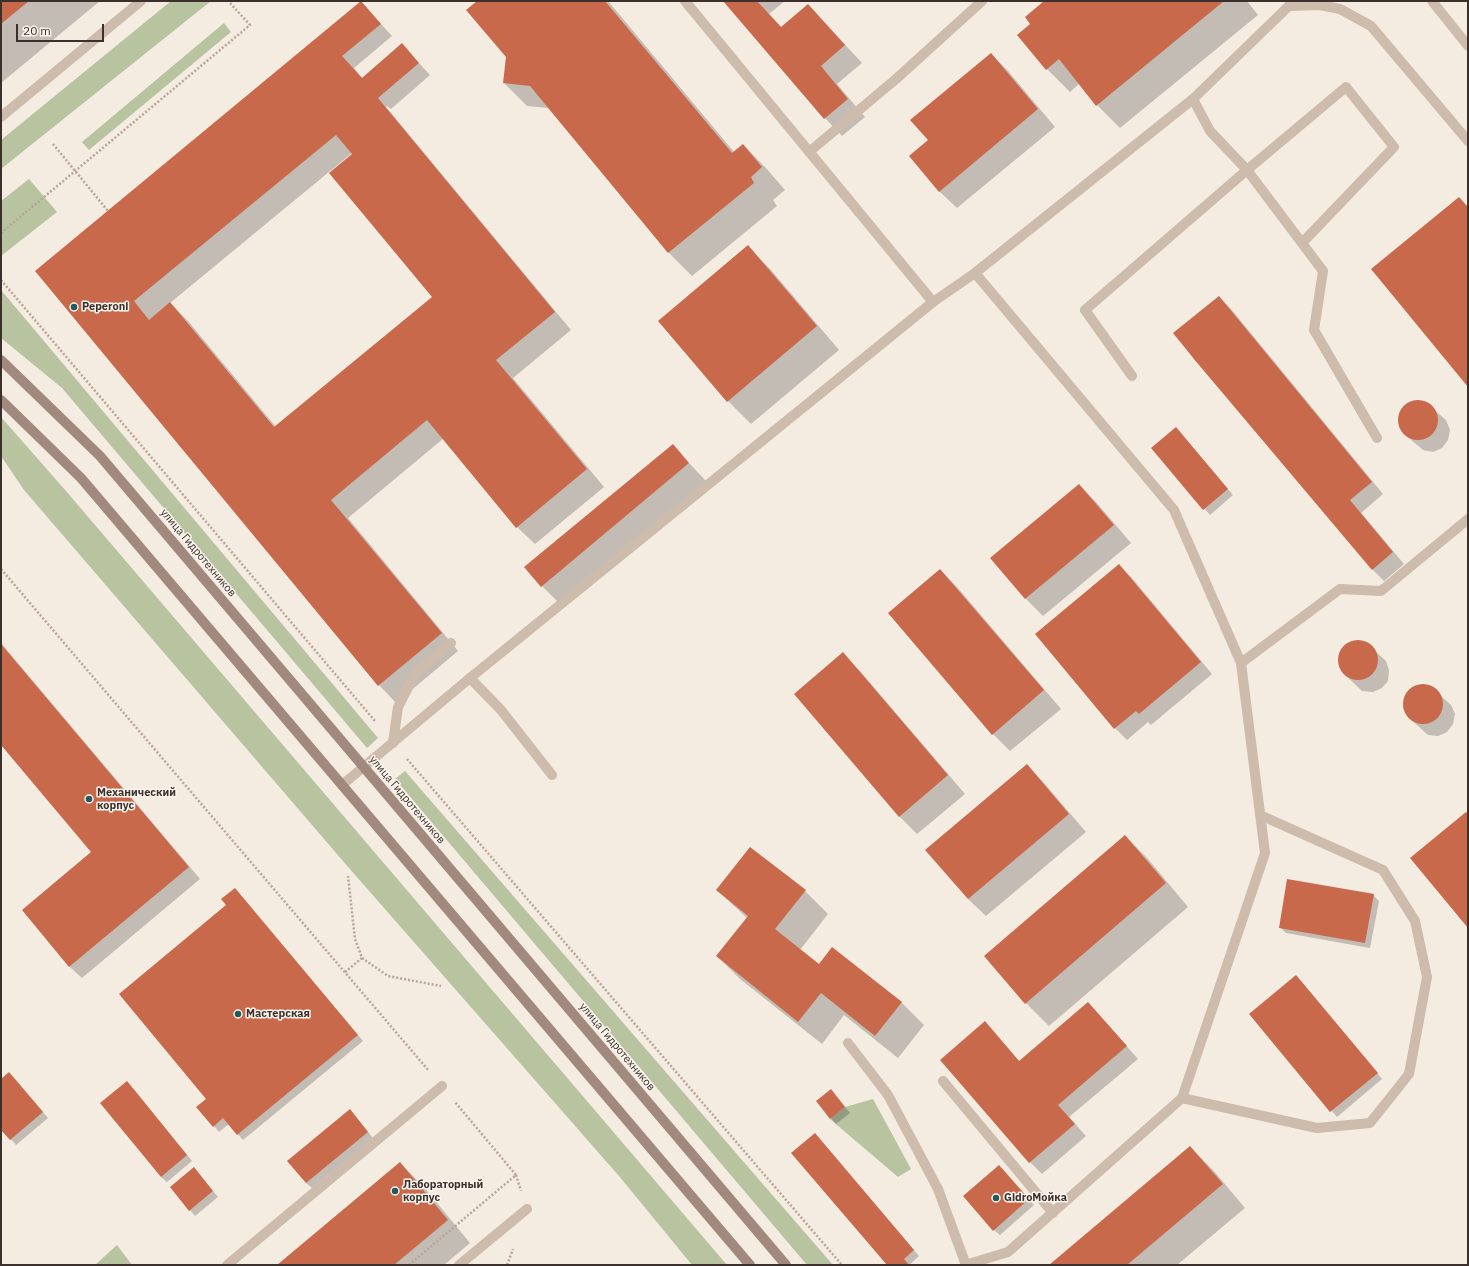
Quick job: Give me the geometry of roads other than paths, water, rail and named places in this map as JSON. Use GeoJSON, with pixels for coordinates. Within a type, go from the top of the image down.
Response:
{"type":"FeatureCollection","features":[{"type":"Feature","properties":{"kind":"street"},"geometry":{"type":"LineString","coordinates":[[1,117],[141,1]]}},
{"type":"Feature","properties":{"kind":"street"},"geometry":{"type":"LineString","coordinates":[[685,1],[933,302]]}},
{"type":"Feature","properties":{"kind":"street"},"geometry":{"type":"LineString","coordinates":[[809,152],[896,79],[982,1]]}},
{"type":"Feature","properties":{"kind":"street"},"geometry":{"type":"LineString","coordinates":[[1432,1],[1468,46]]}},
{"type":"Feature","properties":{"kind":"street"},"geometry":{"type":"LineString","coordinates":[[342,785],[470,678],[933,302],[975,273],[1193,99],[1292,3],[1320,5],[1340,9],[1371,26],[1468,141]]}},
{"type":"Feature","properties":{"kind":"street"},"geometry":{"type":"LineString","coordinates":[[1132,376],[1085,310],[1246,170],[1346,87],[1394,147],[1302,243]]}},
{"type":"Feature","properties":{"kind":"street"},"geometry":{"type":"LineString","coordinates":[[1193,99],[1210,131],[1246,170],[1323,271],[1314,330],[1377,438]]}},
{"type":"Feature","properties":{"kind":"street"},"geometry":{"type":"LineString","coordinates":[[848,1043],[888,1094],[938,1189],[966,1265],[1008,1252],[1182,1098],[1265,853],[1241,663],[1174,510],[975,273]]}},
{"type":"Feature","properties":{"kind":"street","name":"улица Гидротехников"},"geometry":{"type":"LineString","coordinates":[[1,360],[100,456],[786,1265]]}},
{"type":"Feature","properties":{"kind":"street"},"geometry":{"type":"LineString","coordinates":[[1,400],[81,478],[750,1265]]}},
{"type":"Feature","properties":{"kind":"street"},"geometry":{"type":"LineString","coordinates":[[1241,663],[1340,589],[1381,591],[1468,519]]}},
{"type":"Feature","properties":{"kind":"street"},"geometry":{"type":"LineString","coordinates":[[393,743],[398,707],[415,674],[451,643]]}},
{"type":"Feature","properties":{"kind":"street"},"geometry":{"type":"LineString","coordinates":[[470,678],[501,710],[552,775]]}},
{"type":"Feature","properties":{"kind":"street"},"geometry":{"type":"LineString","coordinates":[[1182,1098],[1317,1128],[1370,1123],[1409,1074],[1427,977],[1415,921],[1383,870],[1260,815]]}},
{"type":"Feature","properties":{"kind":"street"},"geometry":{"type":"LineString","coordinates":[[943,1081],[1053,1213]]}},
{"type":"Feature","properties":{"kind":"street"},"geometry":{"type":"LineString","coordinates":[[227,1265],[442,1086]]}},
{"type":"Feature","properties":{"kind":"street"},"geometry":{"type":"LineString","coordinates":[[460,1265],[527,1209]]}},
{"type":"Feature","properties":{"kind":"place","name":"Peperoni"},"geometry":{"type":"Point","coordinates":[74,307]}},
{"type":"Feature","properties":{"kind":"place","name":"Механический корпус"},"geometry":{"type":"Point","coordinates":[89,799]}},
{"type":"Feature","properties":{"kind":"place","name":"Мастерская"},"geometry":{"type":"Point","coordinates":[238,1014]}},
{"type":"Feature","properties":{"kind":"place","name":"Лабораторный корпус"},"geometry":{"type":"Point","coordinates":[395,1191]}},
{"type":"Feature","properties":{"kind":"place","name":"GidroМойка"},"geometry":{"type":"Point","coordinates":[996,1198]}}]}
